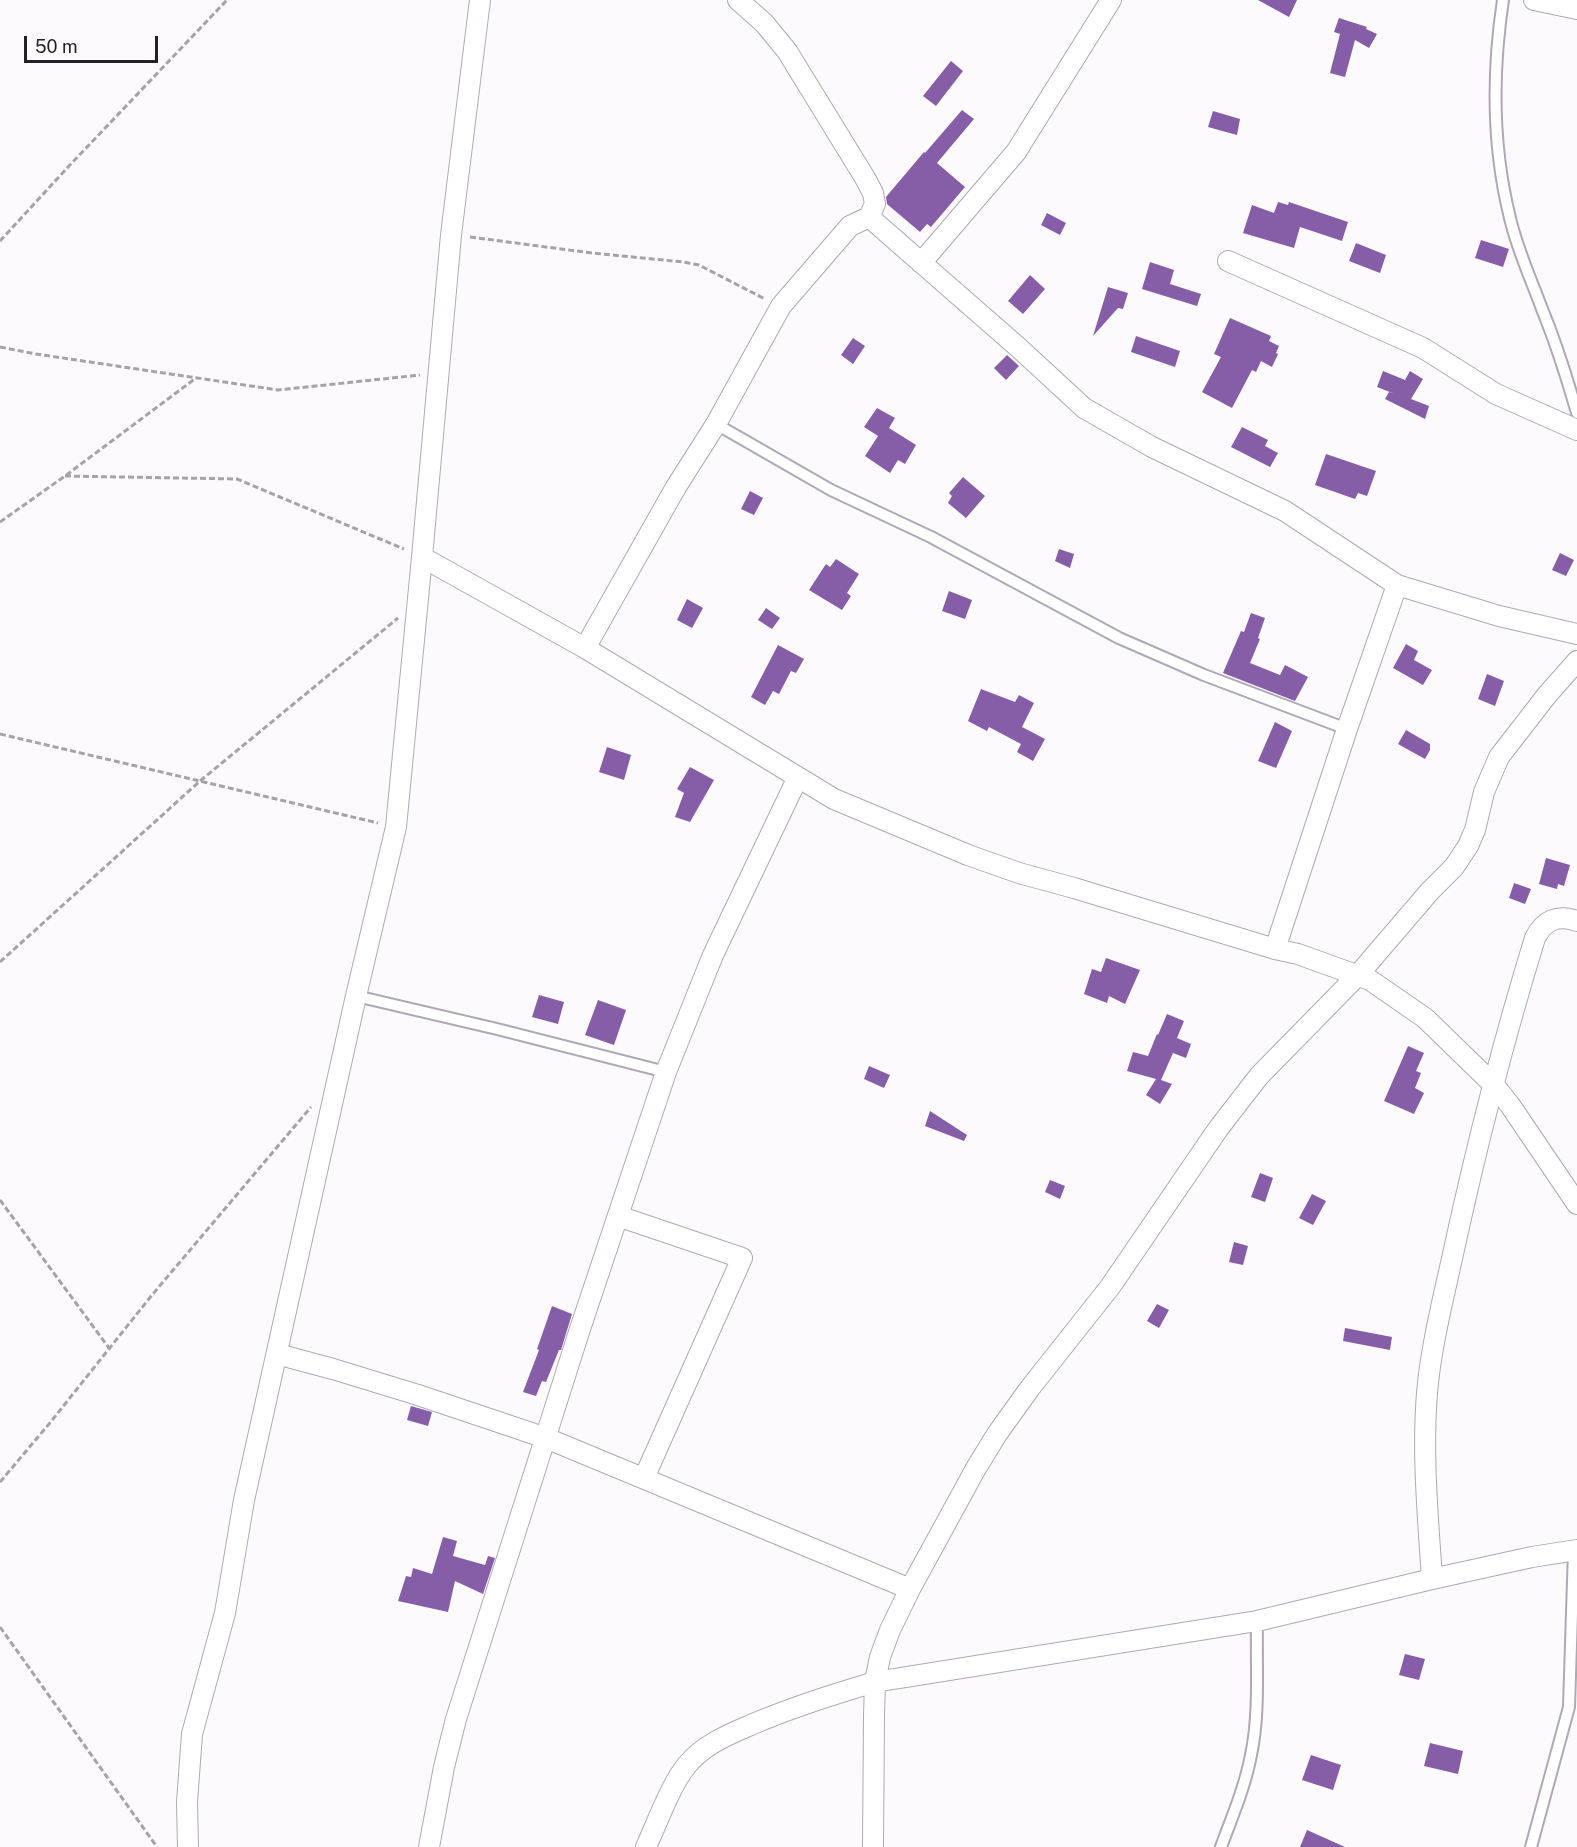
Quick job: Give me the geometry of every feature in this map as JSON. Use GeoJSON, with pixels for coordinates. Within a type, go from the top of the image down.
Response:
{"type":"FeatureCollection","features":[{"type":"Feature","properties":{"kind":"street"},"geometry":{"type":"LineString","coordinates":[[188,1847],[187,1802],[192,1734],[225,1613],[244,1500],[396,827],[451,235],[480,0]]}},
{"type":"Feature","properties":{"kind":"street"},"geometry":{"type":"LineString","coordinates":[[585,648],[676,487],[716,424],[781,306],[850,226],[869,217],[875,204],[873,193],[865,178],[787,51],[764,23],[738,0]]}},
{"type":"Feature","properties":{"kind":"street"},"geometry":{"type":"LineString","coordinates":[[921,262],[1016,152],[1111,0]]}},
{"type":"Feature","properties":{"kind":"street"},"geometry":{"type":"LineString","coordinates":[[1534,0],[1577,9]]}},
{"type":"Feature","properties":{"kind":"street"},"geometry":{"type":"LineString","coordinates":[[869,217],[1084,408],[1152,447],[1285,511],[1397,585],[1499,616],[1577,634]]}},
{"type":"Feature","properties":{"kind":"street"},"geometry":{"type":"LineString","coordinates":[[1228,261],[1423,348],[1496,394],[1577,430]]}},
{"type":"Feature","properties":{"kind":"street"},"geometry":{"type":"LineString","coordinates":[[422,557],[585,648],[834,799],[968,855],[1019,873],[1298,954],[1370,980],[1425,1018],[1494,1085],[1525,1126],[1577,1204]]}},
{"type":"Feature","properties":{"kind":"street"},"geometry":{"type":"LineString","coordinates":[[1275,949],[1397,585]]}},
{"type":"Feature","properties":{"kind":"street"},"geometry":{"type":"LineString","coordinates":[[873,1847],[875,1682],[885,1644],[910,1589],[975,1470],[1030,1388],[1110,1287],[1218,1129],[1259,1076],[1358,975],[1454,867],[1468,846],[1484,792],[1499,757],[1577,661]]}},
{"type":"Feature","properties":{"kind":"street"},"geometry":{"type":"LineString","coordinates":[[429,1847],[444,1767],[456,1719],[666,1072],[713,955],[798,777]]}},
{"type":"Feature","properties":{"kind":"street"},"geometry":{"type":"LineString","coordinates":[[1432,1578],[1425,1484],[1428,1383],[1460,1220],[1494,1085],[1538,932],[1547,921],[1557,918],[1577,921]]}},
{"type":"Feature","properties":{"kind":"street"},"geometry":{"type":"LineString","coordinates":[[618,1216],[742,1258],[644,1478]]}},
{"type":"Feature","properties":{"kind":"street"},"geometry":{"type":"LineString","coordinates":[[277,1354],[418,1395],[546,1438],[910,1589]]}},
{"type":"Feature","properties":{"kind":"street"},"geometry":{"type":"LineString","coordinates":[[646,1847],[678,1779],[698,1754],[726,1736],[781,1712],[828,1696],[875,1682],[1257,1621],[1432,1578],[1576,1550]]}},
{"type":"Feature","properties":{"kind":"lane"},"geometry":{"type":"LineString","coordinates":[[1503,0],[1496,54],[1495,103],[1507,204],[1515,234],[1553,337],[1577,413]]}},
{"type":"Feature","properties":{"kind":"lane"},"geometry":{"type":"LineString","coordinates":[[716,424],[831,490],[931,537],[1119,638],[1204,675],[1347,729]]}},
{"type":"Feature","properties":{"kind":"lane"},"geometry":{"type":"LineString","coordinates":[[356,996],[666,1072]]}},
{"type":"Feature","properties":{"kind":"lane"},"geometry":{"type":"LineString","coordinates":[[1531,1847],[1569,1707],[1576,1550]]}},
{"type":"Feature","properties":{"kind":"lane"},"geometry":{"type":"LineString","coordinates":[[1221,1847],[1241,1793],[1251,1753],[1255,1719],[1257,1621]]}},
{"type":"Feature","properties":{"kind":"path"},"geometry":{"type":"LineString","coordinates":[[0,241],[227,0]]}},
{"type":"Feature","properties":{"kind":"path"},"geometry":{"type":"LineString","coordinates":[[451,235],[699,265],[781,306]]}},
{"type":"Feature","properties":{"kind":"path"},"geometry":{"type":"LineString","coordinates":[[0,347],[278,390],[439,374]]}},
{"type":"Feature","properties":{"kind":"path"},"geometry":{"type":"LineString","coordinates":[[0,522],[196,378]]}},
{"type":"Feature","properties":{"kind":"path"},"geometry":{"type":"LineString","coordinates":[[65,476],[237,479],[422,557]]}},
{"type":"Feature","properties":{"kind":"path"},"geometry":{"type":"LineString","coordinates":[[0,962],[200,782],[418,602]]}},
{"type":"Feature","properties":{"kind":"path"},"geometry":{"type":"LineString","coordinates":[[0,734],[396,827]]}},
{"type":"Feature","properties":{"kind":"path"},"geometry":{"type":"LineString","coordinates":[[0,1482],[152,1295],[317,1099]]}},
{"type":"Feature","properties":{"kind":"path"},"geometry":{"type":"LineString","coordinates":[[0,1200],[109,1348]]}},
{"type":"Feature","properties":{"kind":"path"},"geometry":{"type":"LineString","coordinates":[[0,1627],[157,1847]]}},
{"type":"Feature","properties":{"kind":"building"},"geometry":{"type":"Polygon","coordinates":[[[1258,0],[1297,0],[1289,17],[1258,0]]]}},
{"type":"Feature","properties":{"kind":"building"},"geometry":{"type":"Polygon","coordinates":[[[1339,18],[1367,27],[1366,29],[1377,34],[1369,48],[1355,40],[1345,77],[1330,73],[1340,34],[1334,32],[1339,18]]]}},
{"type":"Feature","properties":{"kind":"building"},"geometry":{"type":"Polygon","coordinates":[[[951,61],[963,71],[936,106],[923,96],[951,61]]]}},
{"type":"Feature","properties":{"kind":"building"},"geometry":{"type":"Polygon","coordinates":[[[962,110],[974,119],[937,163],[965,187],[931,227],[927,224],[920,232],[887,204],[886,197],[962,110]]]}},
{"type":"Feature","properties":{"kind":"building"},"geometry":{"type":"Polygon","coordinates":[[[1213,111],[1240,119],[1237,135],[1208,127],[1213,111]]]}},
{"type":"Feature","properties":{"kind":"building"},"geometry":{"type":"Polygon","coordinates":[[[1278,202],[1288,205],[1289,202],[1348,222],[1342,241],[1300,227],[1294,248],[1243,233],[1252,205],[1274,213],[1278,202]]]}},
{"type":"Feature","properties":{"kind":"building"},"geometry":{"type":"Polygon","coordinates":[[[1047,213],[1066,223],[1060,235],[1041,225],[1047,213]]]}},
{"type":"Feature","properties":{"kind":"building"},"geometry":{"type":"Polygon","coordinates":[[[1481,240],[1509,249],[1503,267],[1475,258],[1481,240]]]}},
{"type":"Feature","properties":{"kind":"building"},"geometry":{"type":"Polygon","coordinates":[[[1356,243],[1386,255],[1380,273],[1349,261],[1356,243]]]}},
{"type":"Feature","properties":{"kind":"building"},"geometry":{"type":"Polygon","coordinates":[[[1150,262],[1174,270],[1170,284],[1201,294],[1197,306],[1142,289],[1150,262]]]}},
{"type":"Feature","properties":{"kind":"building"},"geometry":{"type":"Polygon","coordinates":[[[1030,275],[1045,289],[1023,314],[1008,301],[1030,275]]]}},
{"type":"Feature","properties":{"kind":"building"},"geometry":{"type":"Polygon","coordinates":[[[1108,287],[1128,293],[1123,309],[1118,308],[1093,336],[1108,287]]]}},
{"type":"Feature","properties":{"kind":"building"},"geometry":{"type":"Polygon","coordinates":[[[1230,318],[1271,336],[1269,341],[1279,346],[1272,367],[1261,361],[1256,372],[1252,370],[1232,408],[1202,392],[1221,357],[1214,354],[1230,318]]]}},
{"type":"Feature","properties":{"kind":"building"},"geometry":{"type":"Polygon","coordinates":[[[1136,336],[1180,351],[1175,367],[1131,352],[1136,336]]]}},
{"type":"Feature","properties":{"kind":"building"},"geometry":{"type":"Polygon","coordinates":[[[853,338],[865,346],[853,364],[841,355],[853,338]]]}},
{"type":"Feature","properties":{"kind":"building"},"geometry":{"type":"Polygon","coordinates":[[[1007,355],[1019,366],[1006,380],[994,368],[1007,355]]]}},
{"type":"Feature","properties":{"kind":"building"},"geometry":{"type":"Polygon","coordinates":[[[1383,371],[1405,380],[1410,371],[1423,379],[1411,399],[1429,406],[1425,419],[1385,399],[1389,392],[1395,394],[1377,387],[1383,371]]]}},
{"type":"Feature","properties":{"kind":"building"},"geometry":{"type":"Polygon","coordinates":[[[877,408],[895,418],[889,428],[916,445],[905,464],[898,460],[890,473],[865,456],[878,436],[864,427],[877,408]]]}},
{"type":"Feature","properties":{"kind":"building"},"geometry":{"type":"Polygon","coordinates":[[[1242,427],[1268,440],[1265,446],[1278,453],[1270,467],[1231,447],[1242,427]]]}},
{"type":"Feature","properties":{"kind":"building"},"geometry":{"type":"Polygon","coordinates":[[[1326,454],[1376,471],[1367,496],[1358,493],[1355,499],[1315,485],[1326,454]]]}},
{"type":"Feature","properties":{"kind":"building"},"geometry":{"type":"Polygon","coordinates":[[[963,477],[985,496],[966,518],[948,503],[952,496],[949,493],[963,477]]]}},
{"type":"Feature","properties":{"kind":"building"},"geometry":{"type":"Polygon","coordinates":[[[750,491],[763,498],[754,515],[741,509],[750,491]]]}},
{"type":"Feature","properties":{"kind":"building"},"geometry":{"type":"Polygon","coordinates":[[[1059,549],[1074,554],[1070,568],[1055,561],[1059,549]]]}},
{"type":"Feature","properties":{"kind":"building"},"geometry":{"type":"Polygon","coordinates":[[[1560,553],[1574,560],[1566,576],[1552,570],[1560,553]]]}},
{"type":"Feature","properties":{"kind":"building"},"geometry":{"type":"Polygon","coordinates":[[[836,559],[859,574],[847,593],[851,596],[842,610],[809,590],[826,564],[830,567],[836,559]]]}},
{"type":"Feature","properties":{"kind":"building"},"geometry":{"type":"Polygon","coordinates":[[[949,591],[972,600],[965,619],[942,611],[949,591]]]}},
{"type":"Feature","properties":{"kind":"building"},"geometry":{"type":"Polygon","coordinates":[[[687,599],[703,608],[692,628],[677,620],[687,599]]]}},
{"type":"Feature","properties":{"kind":"building"},"geometry":{"type":"Polygon","coordinates":[[[766,608],[780,618],[772,629],[758,620],[766,608]]]}},
{"type":"Feature","properties":{"kind":"building"},"geometry":{"type":"Polygon","coordinates":[[[1251,613],[1265,618],[1258,638],[1260,639],[1250,663],[1280,675],[1285,665],[1308,677],[1295,701],[1223,673],[1251,613]]]}},
{"type":"Feature","properties":{"kind":"building"},"geometry":{"type":"Polygon","coordinates":[[[1406,644],[1418,651],[1414,660],[1432,670],[1423,685],[1393,668],[1406,644]]]}},
{"type":"Feature","properties":{"kind":"building"},"geometry":{"type":"Polygon","coordinates":[[[778,645],[804,659],[796,673],[791,671],[779,694],[773,691],[765,705],[751,697],[778,645]]]}},
{"type":"Feature","properties":{"kind":"building"},"geometry":{"type":"Polygon","coordinates":[[[1487,674],[1504,681],[1495,706],[1478,699],[1487,674]]]}},
{"type":"Feature","properties":{"kind":"building"},"geometry":{"type":"Polygon","coordinates":[[[981,689],[1015,702],[1019,695],[1034,703],[1022,727],[1045,739],[1033,761],[1017,752],[1021,744],[989,727],[987,731],[968,721],[981,689]]]}},
{"type":"Feature","properties":{"kind":"building"},"geometry":{"type":"Polygon","coordinates":[[[1275,722],[1292,731],[1276,768],[1258,761],[1275,722]]]}},
{"type":"Feature","properties":{"kind":"building"},"geometry":{"type":"Polygon","coordinates":[[[1406,730],[1430,744],[1430,750],[1425,759],[1398,744],[1406,730]]]}},
{"type":"Feature","properties":{"kind":"building"},"geometry":{"type":"Polygon","coordinates":[[[607,747],[631,755],[624,780],[599,772],[607,747]]]}},
{"type":"Feature","properties":{"kind":"building"},"geometry":{"type":"Polygon","coordinates":[[[690,767],[714,780],[690,822],[675,817],[684,793],[677,789],[690,767]]]}},
{"type":"Feature","properties":{"kind":"building"},"geometry":{"type":"Polygon","coordinates":[[[1546,858],[1570,865],[1564,886],[1558,884],[1557,889],[1539,884],[1546,858]]]}},
{"type":"Feature","properties":{"kind":"building"},"geometry":{"type":"Polygon","coordinates":[[[1514,883],[1531,889],[1525,904],[1509,898],[1514,883]]]}},
{"type":"Feature","properties":{"kind":"building"},"geometry":{"type":"Polygon","coordinates":[[[1106,958],[1140,970],[1125,1004],[1109,996],[1107,1003],[1084,994],[1092,969],[1101,972],[1106,958]]]}},
{"type":"Feature","properties":{"kind":"building"},"geometry":{"type":"Polygon","coordinates":[[[539,995],[564,1002],[558,1024],[532,1017],[539,995]]]}},
{"type":"Feature","properties":{"kind":"building"},"geometry":{"type":"Polygon","coordinates":[[[598,1000],[626,1010],[614,1045],[585,1035],[598,1000]]]}},
{"type":"Feature","properties":{"kind":"building"},"geometry":{"type":"Polygon","coordinates":[[[1167,1014],[1184,1021],[1177,1038],[1191,1044],[1186,1058],[1173,1053],[1161,1080],[1172,1084],[1160,1104],[1146,1095],[1156,1079],[1127,1071],[1133,1052],[1148,1056],[1167,1014]]]}},
{"type":"Feature","properties":{"kind":"building"},"geometry":{"type":"Polygon","coordinates":[[[1408,1046],[1424,1053],[1416,1071],[1421,1073],[1415,1088],[1424,1093],[1414,1114],[1384,1101],[1408,1046]]]}},
{"type":"Feature","properties":{"kind":"building"},"geometry":{"type":"Polygon","coordinates":[[[869,1066],[890,1075],[884,1088],[864,1079],[869,1066]]]}},
{"type":"Feature","properties":{"kind":"building"},"geometry":{"type":"Polygon","coordinates":[[[930,1111],[967,1135],[964,1141],[925,1126],[930,1111]]]}},
{"type":"Feature","properties":{"kind":"building"},"geometry":{"type":"Polygon","coordinates":[[[1260,1173],[1273,1178],[1265,1202],[1251,1197],[1260,1173]]]}},
{"type":"Feature","properties":{"kind":"building"},"geometry":{"type":"Polygon","coordinates":[[[1050,1180],[1065,1186],[1060,1199],[1045,1192],[1050,1180]]]}},
{"type":"Feature","properties":{"kind":"building"},"geometry":{"type":"Polygon","coordinates":[[[1312,1194],[1326,1201],[1313,1225],[1299,1218],[1312,1194]]]}},
{"type":"Feature","properties":{"kind":"building"},"geometry":{"type":"Polygon","coordinates":[[[1234,1242],[1248,1246],[1243,1265],[1229,1262],[1234,1242]]]}},
{"type":"Feature","properties":{"kind":"building"},"geometry":{"type":"Polygon","coordinates":[[[1157,1304],[1169,1310],[1159,1328],[1147,1321],[1157,1304]]]}},
{"type":"Feature","properties":{"kind":"building"},"geometry":{"type":"Polygon","coordinates":[[[552,1306],[572,1314],[561,1350],[559,1350],[546,1382],[542,1381],[536,1396],[523,1392],[552,1306]]]}},
{"type":"Feature","properties":{"kind":"building"},"geometry":{"type":"Polygon","coordinates":[[[1345,1328],[1392,1337],[1390,1350],[1343,1341],[1345,1328]]]}},
{"type":"Feature","properties":{"kind":"building"},"geometry":{"type":"Polygon","coordinates":[[[411,1406],[432,1412],[428,1426],[407,1420],[411,1406]]]}},
{"type":"Feature","properties":{"kind":"building"},"geometry":{"type":"Polygon","coordinates":[[[443,1537],[457,1541],[453,1556],[485,1565],[488,1556],[495,1558],[483,1594],[455,1581],[448,1612],[398,1601],[406,1576],[411,1577],[413,1568],[432,1574],[443,1537]]]}},
{"type":"Feature","properties":{"kind":"building"},"geometry":{"type":"Polygon","coordinates":[[[1405,1654],[1425,1659],[1419,1680],[1399,1675],[1405,1654]]]}},
{"type":"Feature","properties":{"kind":"building"},"geometry":{"type":"Polygon","coordinates":[[[1430,1743],[1463,1751],[1458,1774],[1424,1766],[1430,1743]]]}},
{"type":"Feature","properties":{"kind":"building"},"geometry":{"type":"Polygon","coordinates":[[[1311,1755],[1341,1765],[1333,1790],[1302,1780],[1311,1755]]]}},
{"type":"Feature","properties":{"kind":"building"},"geometry":{"type":"Polygon","coordinates":[[[1307,1830],[1345,1847],[1300,1847],[1307,1830]]]}}]}
